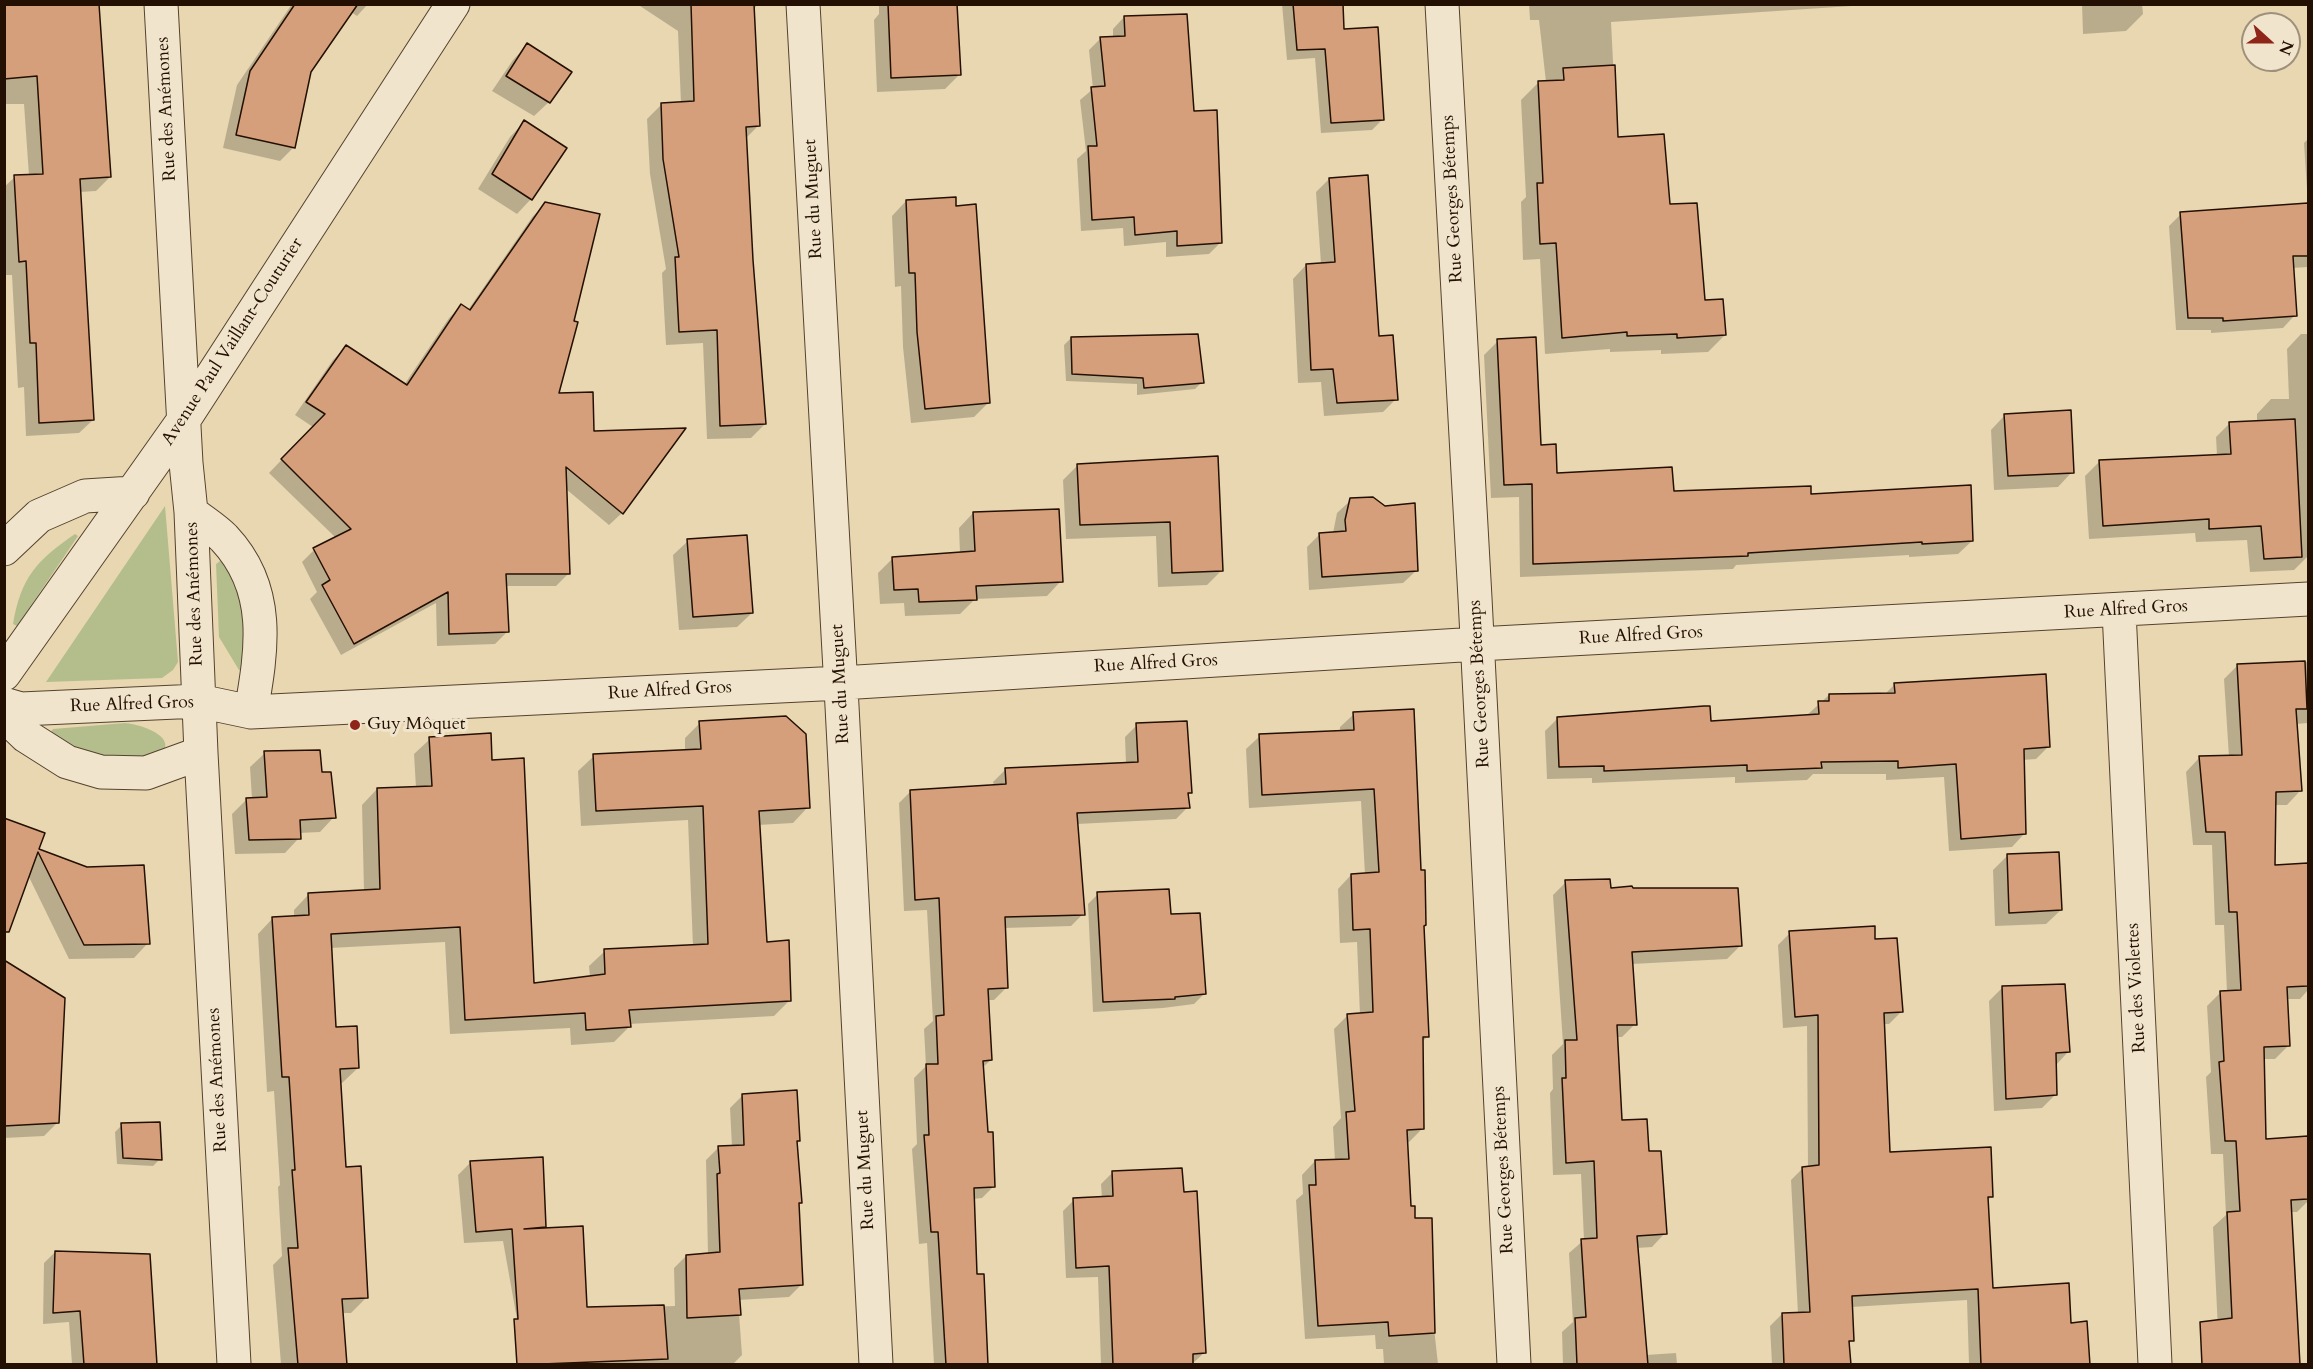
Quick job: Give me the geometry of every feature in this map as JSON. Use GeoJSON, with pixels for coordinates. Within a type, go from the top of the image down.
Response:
{"type":"FeatureCollection","features":[{"type":"Feature","properties":{"kind":"street","name":"Rue des Anémones"},"geometry":{"type":"LineString","coordinates":[[161,4],[183,421],[191,512],[201,753],[234,1365]]}},
{"type":"Feature","properties":{"kind":"street","name":"Avenue Paul Vaillant-Couturier"},"geometry":{"type":"LineString","coordinates":[[4,674],[183,421],[453,4]]}},
{"type":"Feature","properties":{"kind":"street","name":"Rue du Muguet"},"geometry":{"type":"LineString","coordinates":[[803,4],[876,1365]]}},
{"type":"Feature","properties":{"kind":"street","name":"Rue Georges Bétemps"},"geometry":{"type":"LineString","coordinates":[[1442,4],[1478,644],[1514,1365]]}},
{"type":"Feature","properties":{"kind":"street"},"geometry":{"type":"LineString","coordinates":[[4,549],[39,516],[85,496],[133,493]]}},
{"type":"Feature","properties":{"kind":"street"},"geometry":{"type":"LineString","coordinates":[[191,512],[224,538],[246,570],[260,612],[261,655],[251,712]]}},
{"type":"Feature","properties":{"kind":"street","name":"Rue Alfred Gros"},"geometry":{"type":"LineString","coordinates":[[4,704],[21,710],[199,701],[251,712],[841,683],[1478,644],[2308,599]]}},
{"type":"Feature","properties":{"kind":"street","name":"Rue des Violettes"},"geometry":{"type":"LineString","coordinates":[[2119,611],[2155,1365]]}},
{"type":"Feature","properties":{"kind":"street"},"geometry":{"type":"LineString","coordinates":[[4,715],[26,736],[67,762],[101,772],[146,773],[201,753]]}},
{"type":"Feature","properties":{"kind":"green space"},"geometry":{"type":"Polygon","coordinates":[[[165,506],[178,662],[173,670],[162,678],[46,682],[165,506]]]}},
{"type":"Feature","properties":{"kind":"green space"},"geometry":{"type":"Polygon","coordinates":[[[75,534],[78,536],[17,626],[13,624],[21,594],[33,571],[50,552],[75,534]]]}},
{"type":"Feature","properties":{"kind":"green space"},"geometry":{"type":"Polygon","coordinates":[[[220,561],[225,564],[246,606],[245,672],[239,670],[219,637],[216,564],[220,561]]]}},
{"type":"Feature","properties":{"kind":"green space"},"geometry":{"type":"Polygon","coordinates":[[[125,723],[155,732],[161,737],[165,742],[165,748],[161,755],[111,762],[85,754],[50,733],[53,729],[125,723]]]}},
{"type":"Feature","properties":{"kind":"building"},"geometry":{"type":"Polygon","coordinates":[[[4,4],[99,4],[111,177],[80,179],[94,420],[39,423],[36,343],[30,343],[26,261],[19,262],[14,175],[43,174],[37,76],[4,79],[4,4]]]}},
{"type":"Feature","properties":{"kind":"building"},"geometry":{"type":"Polygon","coordinates":[[[295,4],[358,4],[311,72],[295,148],[236,135],[250,71],[295,4]]]}},
{"type":"Feature","properties":{"kind":"building"},"geometry":{"type":"Polygon","coordinates":[[[691,4],[754,4],[760,126],[746,127],[753,260],[766,424],[720,426],[717,330],[679,332],[675,257],[679,257],[663,159],[661,103],[694,101],[691,4]]]}},
{"type":"Feature","properties":{"kind":"building"},"geometry":{"type":"Polygon","coordinates":[[[888,4],[957,4],[961,75],[891,78],[888,4]]]}},
{"type":"Feature","properties":{"kind":"building"},"geometry":{"type":"Polygon","coordinates":[[[1293,4],[1343,4],[1344,29],[1378,27],[1384,120],[1331,123],[1325,49],[1297,50],[1293,4]]]}},
{"type":"Feature","properties":{"kind":"building"},"geometry":{"type":"Polygon","coordinates":[[[1187,14],[1194,111],[1217,110],[1222,243],[1177,246],[1177,231],[1135,235],[1134,217],[1092,220],[1088,146],[1097,146],[1091,87],[1105,86],[1100,37],[1125,36],[1124,16],[1187,14]]]}},
{"type":"Feature","properties":{"kind":"building"},"geometry":{"type":"Polygon","coordinates":[[[527,43],[572,72],[550,103],[506,76],[527,43]]]}},
{"type":"Feature","properties":{"kind":"building"},"geometry":{"type":"Polygon","coordinates":[[[1615,65],[1618,137],[1664,134],[1670,204],[1697,203],[1705,300],[1723,299],[1726,335],[1677,338],[1677,334],[1627,336],[1627,332],[1562,338],[1556,243],[1540,244],[1537,183],[1543,183],[1538,81],[1564,80],[1563,68],[1615,65]]]}},
{"type":"Feature","properties":{"kind":"building"},"geometry":{"type":"Polygon","coordinates":[[[524,120],[567,148],[532,200],[492,174],[524,120]]]}},
{"type":"Feature","properties":{"kind":"building"},"geometry":{"type":"Polygon","coordinates":[[[1368,175],[1379,336],[1393,335],[1398,400],[1337,403],[1333,369],[1311,370],[1306,264],[1335,262],[1329,178],[1368,175]]]}},
{"type":"Feature","properties":{"kind":"building"},"geometry":{"type":"Polygon","coordinates":[[[956,197],[956,206],[976,204],[990,403],[925,409],[917,332],[915,273],[909,273],[906,200],[956,197]]]}},
{"type":"Feature","properties":{"kind":"building"},"geometry":{"type":"Polygon","coordinates":[[[545,202],[600,214],[574,321],[578,322],[559,393],[593,392],[594,431],[686,428],[623,514],[566,467],[570,574],[506,574],[509,632],[449,634],[448,592],[354,644],[322,585],[330,580],[313,548],[351,529],[281,459],[325,414],[306,402],[346,345],[407,385],[461,304],[470,310],[545,202]]]}},
{"type":"Feature","properties":{"kind":"building"},"geometry":{"type":"Polygon","coordinates":[[[2308,203],[2308,256],[2293,256],[2297,316],[2223,321],[2223,318],[2188,318],[2180,212],[2308,203]]]}},
{"type":"Feature","properties":{"kind":"building"},"geometry":{"type":"Polygon","coordinates":[[[1198,334],[1204,383],[1144,388],[1143,378],[1072,374],[1071,337],[1198,334]]]}},
{"type":"Feature","properties":{"kind":"building"},"geometry":{"type":"Polygon","coordinates":[[[1536,337],[1541,445],[1556,444],[1557,473],[1672,467],[1674,491],[1811,486],[1811,494],[1971,485],[1973,541],[1748,553],[1748,556],[1533,564],[1532,484],[1504,485],[1497,339],[1536,337]]]}},
{"type":"Feature","properties":{"kind":"building"},"geometry":{"type":"Polygon","coordinates":[[[2071,410],[2074,473],[2008,476],[2004,414],[2071,410]]]}},
{"type":"Feature","properties":{"kind":"building"},"geometry":{"type":"Polygon","coordinates":[[[2295,419],[2302,557],[2264,559],[2261,526],[2209,529],[2209,519],[2103,526],[2099,460],[2231,454],[2229,422],[2295,419]]]}},
{"type":"Feature","properties":{"kind":"building"},"geometry":{"type":"Polygon","coordinates":[[[1218,456],[1223,571],[1172,573],[1170,522],[1080,525],[1077,464],[1218,456]]]}},
{"type":"Feature","properties":{"kind":"building"},"geometry":{"type":"Polygon","coordinates":[[[1373,497],[1385,506],[1415,503],[1418,571],[1322,577],[1319,533],[1346,531],[1345,520],[1350,498],[1373,497]]]}},
{"type":"Feature","properties":{"kind":"building"},"geometry":{"type":"Polygon","coordinates":[[[1059,509],[1063,582],[976,586],[977,600],[919,602],[918,589],[894,590],[892,557],[975,551],[973,512],[1059,509]]]}},
{"type":"Feature","properties":{"kind":"building"},"geometry":{"type":"Polygon","coordinates":[[[747,535],[753,613],[693,617],[687,539],[747,535]]]}},
{"type":"Feature","properties":{"kind":"building"},"geometry":{"type":"Polygon","coordinates":[[[2305,661],[2307,709],[2296,709],[2302,791],[2276,792],[2275,865],[2308,863],[2308,986],[2287,987],[2290,1046],[2264,1047],[2266,1139],[2308,1136],[2308,1199],[2291,1200],[2300,1365],[2202,1365],[2200,1322],[2232,1318],[2227,1212],[2240,1211],[2236,1141],[2225,1141],[2219,1062],[2224,1061],[2220,991],[2241,990],[2237,912],[2229,912],[2225,832],[2206,832],[2199,756],[2242,755],[2237,664],[2305,661]]]}},
{"type":"Feature","properties":{"kind":"building"},"geometry":{"type":"Polygon","coordinates":[[[2046,674],[2050,747],[2024,749],[2026,834],[1961,839],[1956,764],[1898,768],[1898,761],[1821,762],[1822,768],[1747,771],[1747,765],[1604,771],[1604,766],[1559,767],[1557,717],[1704,706],[1710,706],[1711,721],[1819,714],[1818,701],[1829,701],[1829,694],[1895,693],[1894,683],[2046,674]]]}},
{"type":"Feature","properties":{"kind":"building"},"geometry":{"type":"Polygon","coordinates":[[[1414,709],[1421,870],[1425,870],[1426,925],[1424,926],[1429,1037],[1423,1037],[1424,1129],[1407,1130],[1411,1206],[1415,1206],[1415,1218],[1432,1218],[1435,1333],[1389,1336],[1388,1322],[1318,1326],[1309,1185],[1316,1185],[1315,1160],[1349,1159],[1346,1112],[1355,1111],[1347,1014],[1373,1012],[1370,929],[1353,930],[1351,874],[1379,872],[1374,789],[1262,795],[1259,734],[1354,730],[1353,712],[1414,709]]]}},
{"type":"Feature","properties":{"kind":"building"},"geometry":{"type":"Polygon","coordinates":[[[786,716],[806,734],[810,808],[759,811],[767,942],[789,940],[791,1001],[629,1010],[631,1027],[586,1030],[585,1013],[465,1020],[460,927],[331,934],[336,1027],[357,1026],[359,1068],[340,1069],[346,1167],[361,1166],[368,1298],[342,1299],[347,1365],[298,1365],[288,1248],[298,1248],[292,1170],[295,1170],[289,1077],[282,1077],[272,917],[309,915],[308,893],[380,889],[377,788],[432,786],[429,737],[491,733],[492,760],[524,758],[534,983],[605,974],[604,949],[708,944],[703,806],[596,811],[593,754],[701,749],[699,721],[786,716]]]}},
{"type":"Feature","properties":{"kind":"building"},"geometry":{"type":"Polygon","coordinates":[[[1187,721],[1192,793],[1188,793],[1190,808],[1077,813],[1085,915],[1005,917],[1008,988],[988,989],[992,1060],[983,1061],[988,1132],[993,1132],[995,1187],[974,1188],[977,1274],[984,1274],[988,1365],[946,1365],[938,1232],[931,1232],[924,1135],[929,1135],[926,1064],[938,1064],[936,1016],[944,1015],[939,898],[915,900],[910,790],[1006,784],[1005,768],[1138,762],[1136,723],[1187,721]]]}},
{"type":"Feature","properties":{"kind":"building"},"geometry":{"type":"Polygon","coordinates":[[[320,750],[322,772],[331,772],[336,818],[300,820],[301,839],[249,840],[246,798],[267,797],[264,751],[320,750]]]}},
{"type":"Feature","properties":{"kind":"building"},"geometry":{"type":"Polygon","coordinates":[[[4,818],[45,833],[39,849],[87,867],[144,865],[150,944],[84,945],[38,852],[9,932],[4,932],[4,818]]]}},
{"type":"Feature","properties":{"kind":"building"},"geometry":{"type":"Polygon","coordinates":[[[2059,852],[2062,910],[2009,913],[2007,854],[2059,852]]]}},
{"type":"Feature","properties":{"kind":"building"},"geometry":{"type":"Polygon","coordinates":[[[1610,879],[1611,888],[1632,886],[1633,888],[1738,888],[1742,946],[1632,952],[1637,1025],[1617,1025],[1622,1120],[1647,1119],[1649,1151],[1661,1151],[1667,1234],[1637,1236],[1648,1365],[1577,1365],[1575,1318],[1586,1317],[1581,1239],[1597,1238],[1594,1161],[1566,1163],[1562,1078],[1566,1078],[1565,1040],[1577,1040],[1565,880],[1610,879]]]}},
{"type":"Feature","properties":{"kind":"building"},"geometry":{"type":"Polygon","coordinates":[[[1169,889],[1171,914],[1200,913],[1206,994],[1175,997],[1175,999],[1103,1002],[1097,892],[1169,889]]]}},
{"type":"Feature","properties":{"kind":"building"},"geometry":{"type":"Polygon","coordinates":[[[1875,926],[1875,939],[1897,938],[1903,1012],[1884,1013],[1890,1152],[1991,1147],[1993,1197],[1988,1197],[1993,1288],[2069,1283],[2071,1323],[2087,1321],[2090,1365],[1981,1365],[1978,1289],[1852,1296],[1854,1341],[1849,1341],[1851,1365],[1784,1365],[1782,1313],[1810,1312],[1802,1167],[1819,1165],[1818,1015],[1795,1017],[1789,931],[1875,926]]]}},
{"type":"Feature","properties":{"kind":"building"},"geometry":{"type":"Polygon","coordinates":[[[4,960],[65,998],[59,1123],[4,1126],[4,960]]]}},
{"type":"Feature","properties":{"kind":"building"},"geometry":{"type":"Polygon","coordinates":[[[2065,984],[2070,1052],[2056,1053],[2057,1095],[2006,1099],[2002,986],[2065,984]]]}},
{"type":"Feature","properties":{"kind":"building"},"geometry":{"type":"Polygon","coordinates":[[[797,1090],[803,1285],[739,1289],[741,1315],[687,1318],[686,1255],[720,1252],[718,1146],[744,1145],[742,1094],[797,1090]]]}},
{"type":"Feature","properties":{"kind":"building"},"geometry":{"type":"Polygon","coordinates":[[[160,1122],[162,1160],[123,1158],[121,1123],[160,1122]]]}},
{"type":"Feature","properties":{"kind":"building"},"geometry":{"type":"Polygon","coordinates":[[[543,1157],[546,1227],[524,1229],[583,1226],[587,1307],[664,1305],[668,1359],[517,1365],[514,1319],[518,1319],[512,1229],[476,1232],[470,1161],[543,1157]]]}},
{"type":"Feature","properties":{"kind":"building"},"geometry":{"type":"Polygon","coordinates":[[[1182,1168],[1184,1192],[1197,1191],[1206,1353],[1193,1354],[1193,1365],[1113,1365],[1109,1266],[1076,1268],[1073,1198],[1113,1196],[1112,1171],[1182,1168]]]}},
{"type":"Feature","properties":{"kind":"building"},"geometry":{"type":"Polygon","coordinates":[[[55,1251],[150,1254],[157,1365],[84,1365],[80,1311],[53,1313],[55,1251]]]}},
{"type":"Feature","properties":{"kind":"place","name":"Guy Môquet"},"geometry":{"type":"Point","coordinates":[355,725]}}]}
